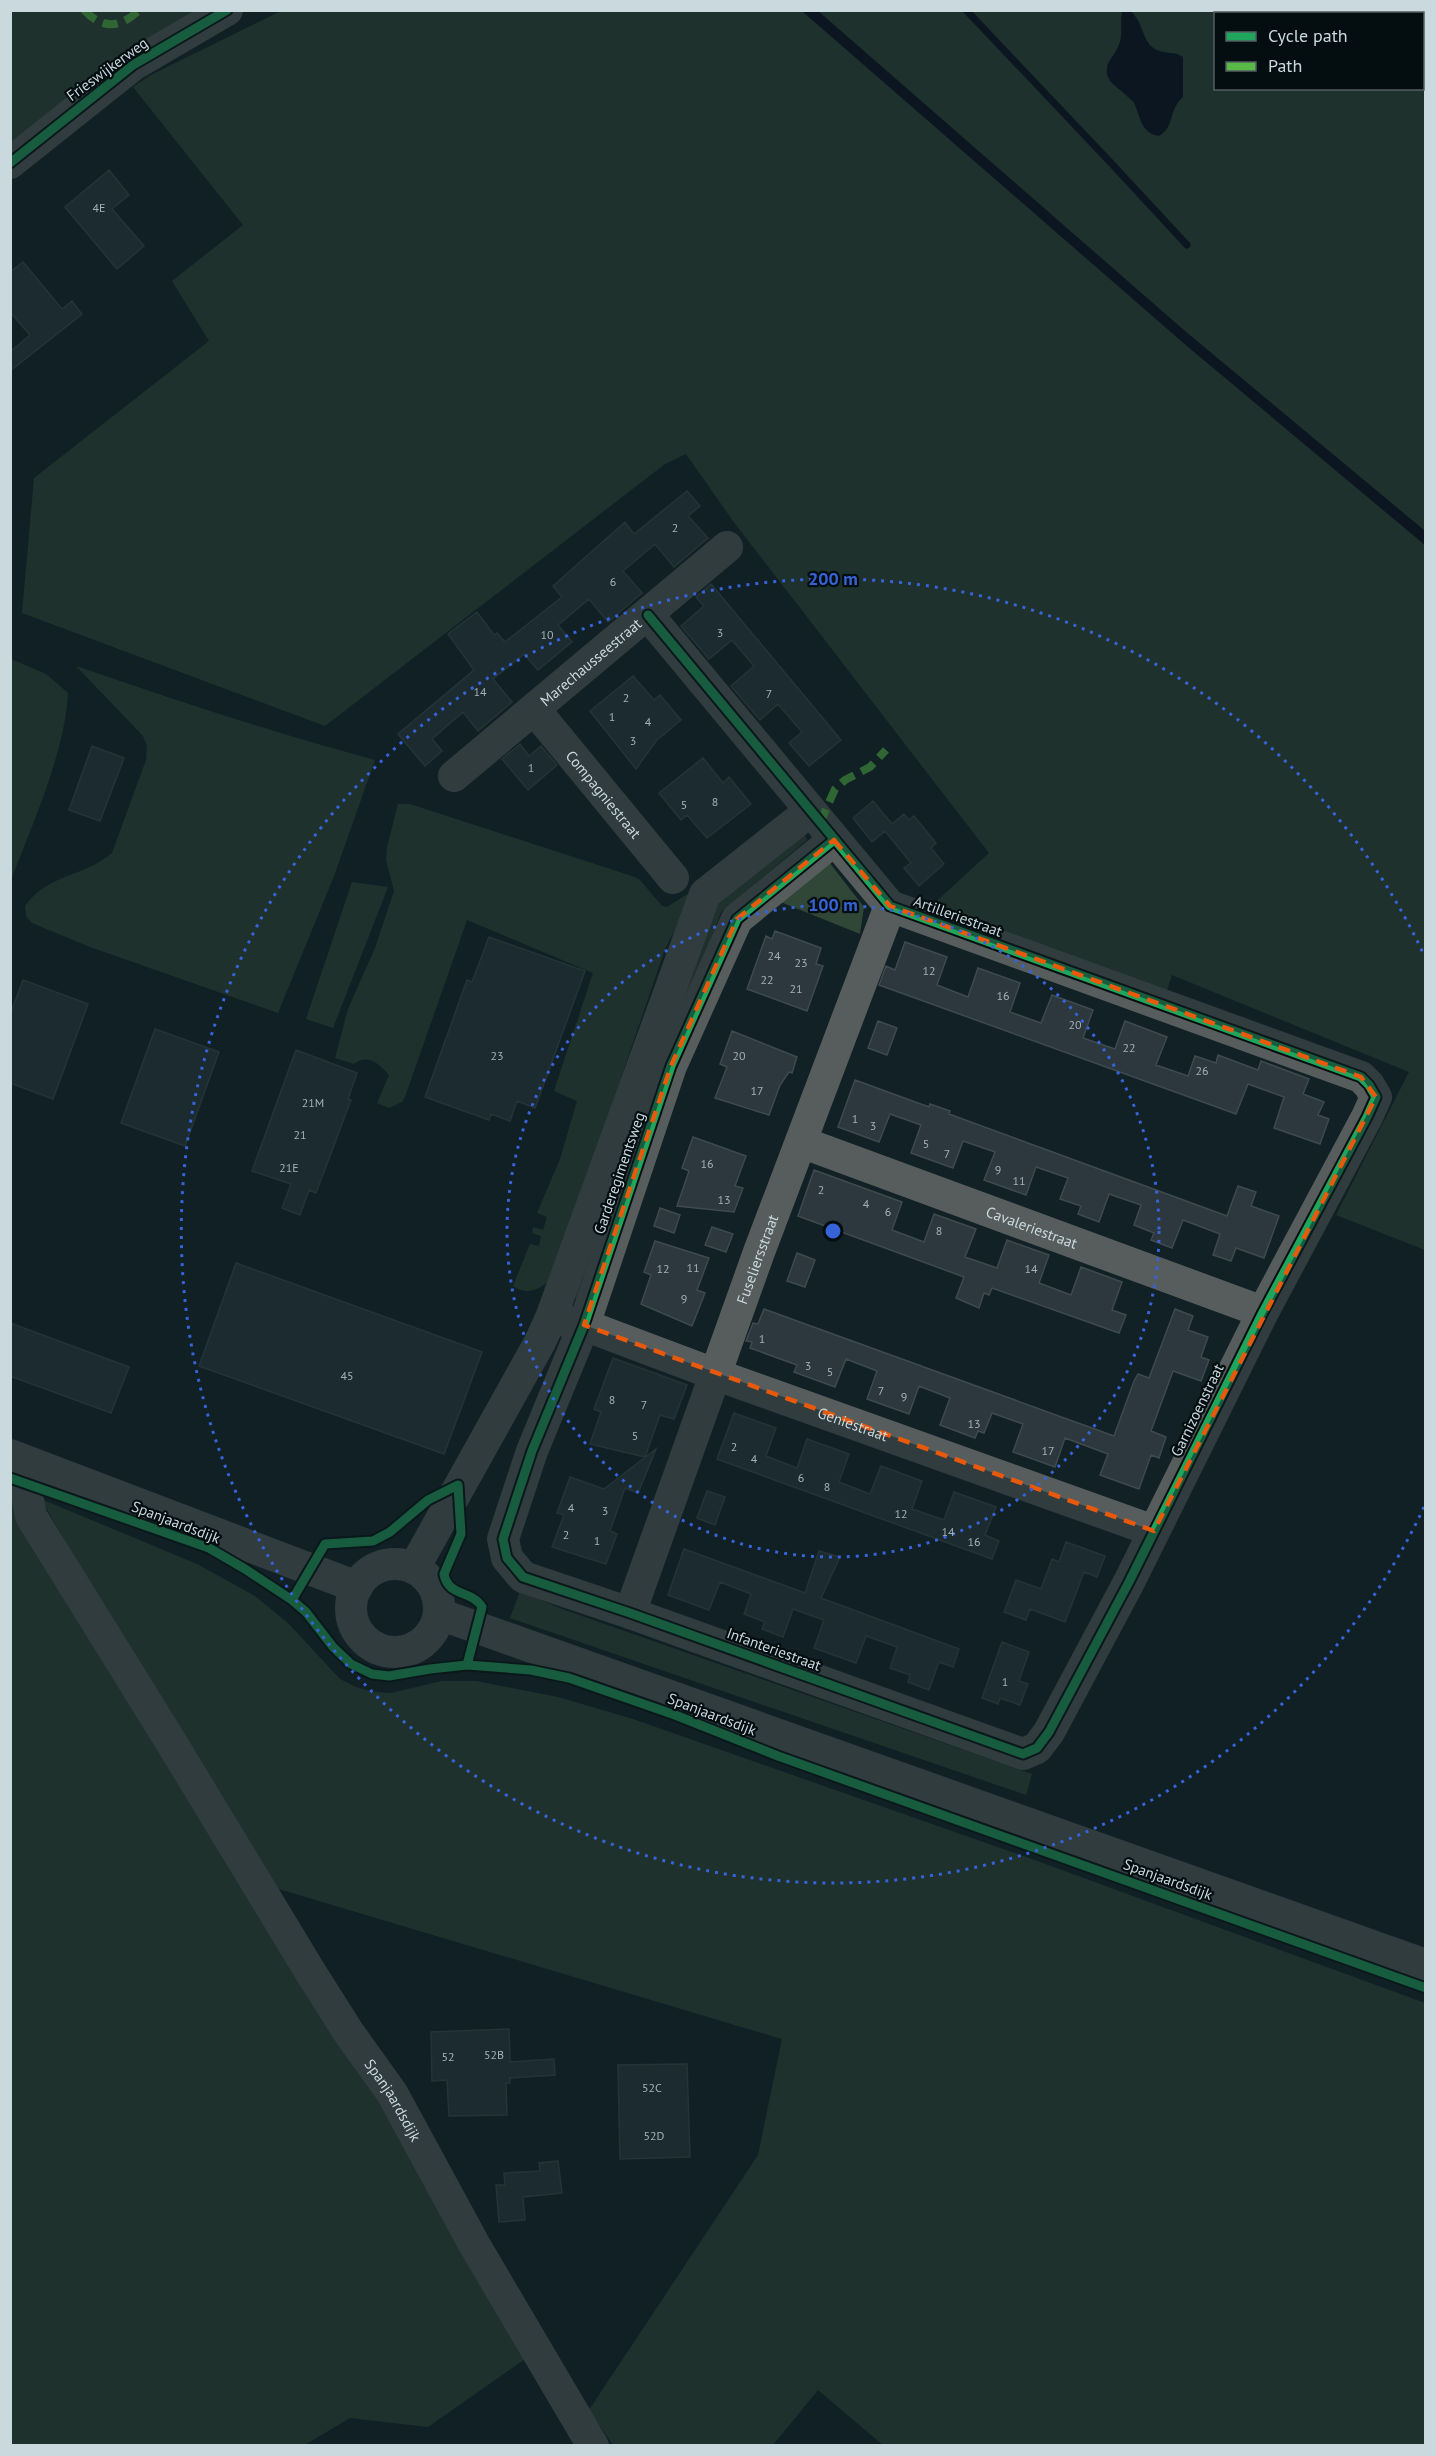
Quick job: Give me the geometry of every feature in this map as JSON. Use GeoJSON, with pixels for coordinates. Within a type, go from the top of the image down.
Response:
{"type":"FeatureCollection","features":[{"type":"Feature","properties":{"kind":"street","name":"Frieswijkerweg"},"geometry":{"type":"LineString","coordinates":[[10,163],[133,65],[227,10]]}},
{"type":"Feature","properties":{"kind":"street","name":"Marechausseestraat"},"geometry":{"type":"LineString","coordinates":[[454,776],[727,547]]}},
{"type":"Feature","properties":{"kind":"street","name":"Artilleriestraat"},"geometry":{"type":"LineString","coordinates":[[648,615],[890,906],[1309,1057],[1361,1077],[1369,1085]]}},
{"type":"Feature","properties":{"kind":"street","name":"Compagniestraat"},"geometry":{"type":"LineString","coordinates":[[534,709],[673,878]]}},
{"type":"Feature","properties":{"kind":"street","name":"Garderegimentsweg"},"geometry":{"type":"LineString","coordinates":[[414,1568],[540,1342],[551,1318],[705,894],[810,811]]}},
{"type":"Feature","properties":{"kind":"street","name":"Garderegimentsweg"},"geometry":{"type":"LineString","coordinates":[[507,1558],[502,1539],[532,1451],[584,1324],[671,1066],[737,919],[834,840]]}},
{"type":"Feature","properties":{"kind":"street","name":"Fuseliersstraat"},"geometry":{"type":"LineString","coordinates":[[630,1613],[717,1375],[759,1252],[890,906]]}},
{"type":"Feature","properties":{"kind":"street","name":"Garnizoenstraat"},"geometry":{"type":"LineString","coordinates":[[1037,1748],[1049,1732],[1154,1532],[1263,1312],[1367,1117],[1376,1097],[1369,1085]]}},
{"type":"Feature","properties":{"kind":"street","name":"Cavaleriestraat"},"geometry":{"type":"LineString","coordinates":[[801,1142],[1263,1312]]}},
{"type":"Feature","properties":{"kind":"street","name":"Geniestraat"},"geometry":{"type":"LineString","coordinates":[[551,1318],[584,1324],[717,1375],[1154,1532]]}},
{"type":"Feature","properties":{"kind":"street","name":"Spanjaardsdijk"},"geometry":{"type":"LineString","coordinates":[[357,1587],[21,1459],[31,1516],[311,1973],[349,2033],[392,2093],[474,2244],[592,2445]]}},
{"type":"Feature","properties":{"kind":"street","name":"Infanteriestraat"},"geometry":{"type":"LineString","coordinates":[[507,1558],[523,1577],[1023,1754],[1037,1748]]}},
{"type":"Feature","properties":{"kind":"street"},"geometry":{"type":"LineString","coordinates":[[388,1565],[414,1568],[425,1575],[434,1587],[439,1600],[439,1614],[434,1630],[422,1643],[407,1651],[390,1652],[374,1647],[361,1636],[353,1621],[352,1604],[357,1587],[364,1577],[375,1569],[388,1565]]}},
{"type":"Feature","properties":{"kind":"street","name":"Spanjaardsdijk"},"geometry":{"type":"LineString","coordinates":[[439,1614],[1425,1965]]}},
{"type":"Feature","properties":{"kind":"highlighted area"},"geometry":{"type":"Polygon","coordinates":[[[834,840],[890,906],[1361,1077],[1376,1097],[1154,1531],[584,1325],[671,1066],[737,919],[834,840]]]}},
{"type":"Feature","properties":{"kind":"green space"},"geometry":{"type":"Polygon","coordinates":[[[11,11],[217,11],[11,150],[11,11]]]}},
{"type":"Feature","properties":{"kind":"green space"},"geometry":{"type":"Polygon","coordinates":[[[281,11],[802,11],[1187,346],[1425,545],[1425,1250],[1336,1215],[1409,1072],[1172,975],[1165,996],[929,908],[989,853],[733,521],[686,454],[665,464],[325,726],[22,613],[34,478],[209,341],[172,281],[243,225],[133,87],[151,75],[281,11]]]}},
{"type":"Feature","properties":{"kind":"green space"},"geometry":{"type":"Polygon","coordinates":[[[818,11],[1125,11],[1122,12],[1120,42],[1107,65],[1118,88],[1133,102],[1169,126],[1178,54],[1165,52],[1150,45],[1131,11],[1425,11],[1425,531],[1186,332],[818,11]]]}},
{"type":"Feature","properties":{"kind":"green space"},"geometry":{"type":"Polygon","coordinates":[[[11,659],[46,674],[68,693],[66,716],[54,764],[11,880],[11,659]]]}},
{"type":"Feature","properties":{"kind":"green space"},"geometry":{"type":"Polygon","coordinates":[[[76,666],[225,716],[375,760],[334,876],[278,1013],[90,947],[32,923],[26,916],[25,906],[45,887],[89,867],[112,853],[146,760],[147,746],[143,736],[76,666]]]}},
{"type":"Feature","properties":{"kind":"green space"},"geometry":{"type":"Polygon","coordinates":[[[398,804],[410,804],[635,877],[662,906],[667,907],[689,893],[676,928],[665,949],[553,1277],[535,1290],[524,1291],[513,1286],[530,1244],[539,1246],[541,1236],[532,1233],[533,1227],[543,1230],[547,1217],[537,1213],[560,1159],[577,1101],[554,1091],[593,973],[467,920],[405,1097],[402,1102],[389,1108],[377,1103],[389,1075],[373,1061],[364,1060],[354,1064],[335,1058],[348,1009],[375,948],[394,891],[386,860],[398,804]]]}},
{"type":"Feature","properties":{"kind":"green space"},"geometry":{"type":"Polygon","coordinates":[[[804,833],[807,840],[721,912],[577,1303],[574,1288],[712,909],[804,833]]]}},
{"type":"Feature","properties":{"kind":"green space"},"geometry":{"type":"Polygon","coordinates":[[[829,862],[864,907],[860,934],[778,901],[829,862]]]}},
{"type":"Feature","properties":{"kind":"green space"},"geometry":{"type":"Polygon","coordinates":[[[352,882],[388,887],[333,1028],[306,1019],[352,882]]]}},
{"type":"Feature","properties":{"kind":"green space"},"geometry":{"type":"Polygon","coordinates":[[[10,1492],[372,2078],[535,2352],[428,2427],[350,2418],[303,2446],[11,2445],[10,1492]]]}},
{"type":"Feature","properties":{"kind":"green space"},"geometry":{"type":"Polygon","coordinates":[[[41,1499],[197,1564],[255,1596],[289,1624],[340,1679],[356,1687],[373,1692],[391,1693],[442,1681],[476,1681],[558,1697],[633,1719],[1029,1858],[1425,2003],[1425,2445],[883,2445],[818,2390],[773,2445],[613,2445],[589,2410],[758,2155],[782,2039],[262,1884],[41,1499]]]}},
{"type":"Feature","properties":{"kind":"green space"},"geometry":{"type":"Polygon","coordinates":[[[520,1591],[562,1609],[1032,1774],[1026,1795],[510,1618],[520,1591]]]}},
{"type":"Feature","properties":{"kind":"water"},"geometry":{"type":"Polygon","coordinates":[[[802,11],[818,11],[1186,332],[1425,531],[1425,545],[1187,346],[802,11]]]}},
{"type":"Feature","properties":{"kind":"water"},"geometry":{"type":"Polygon","coordinates":[[[1131,11],[1147,41],[1154,49],[1183,57],[1183,97],[1175,107],[1167,128],[1159,136],[1152,134],[1144,127],[1133,101],[1111,82],[1107,74],[1109,62],[1118,49],[1122,12],[1131,11]]]}},
{"type":"Feature","properties":{"kind":"building"},"geometry":{"type":"Polygon","coordinates":[[[109,170],[129,195],[112,209],[144,246],[117,269],[65,207],[109,170]]]}},
{"type":"Feature","properties":{"kind":"building"},"geometry":{"type":"Polygon","coordinates":[[[23,262],[62,309],[72,301],[82,314],[10,371],[10,352],[30,335],[10,312],[10,272],[23,262]]]}},
{"type":"Feature","properties":{"kind":"building"},"geometry":{"type":"Polygon","coordinates":[[[687,491],[700,506],[688,516],[708,538],[674,567],[655,544],[623,571],[642,593],[608,622],[589,599],[558,625],[572,642],[538,670],[524,654],[493,679],[512,702],[478,731],[463,712],[432,739],[442,751],[425,766],[398,734],[474,670],[448,634],[477,612],[494,635],[497,633],[505,642],[562,597],[553,586],[625,522],[634,534],[687,491]]]}},
{"type":"Feature","properties":{"kind":"building"},"geometry":{"type":"Polygon","coordinates":[[[711,584],[841,740],[809,766],[789,743],[802,732],[778,704],[760,720],[731,686],[754,666],[732,640],[709,659],[681,626],[704,606],[696,597],[711,584]]]}},
{"type":"Feature","properties":{"kind":"building"},"geometry":{"type":"Polygon","coordinates":[[[633,676],[654,700],[660,695],[681,720],[656,741],[636,769],[590,711],[633,676]]]}},
{"type":"Feature","properties":{"kind":"building"},"geometry":{"type":"Polygon","coordinates":[[[520,744],[529,756],[541,746],[557,765],[528,790],[502,759],[520,744]]]}},
{"type":"Feature","properties":{"kind":"building"},"geometry":{"type":"Polygon","coordinates":[[[92,746],[124,758],[100,821],[69,810],[92,746]]]}},
{"type":"Feature","properties":{"kind":"building"},"geometry":{"type":"Polygon","coordinates":[[[703,758],[723,783],[729,777],[751,804],[707,838],[687,815],[681,820],[659,793],[703,758]]]}},
{"type":"Feature","properties":{"kind":"building"},"geometry":{"type":"Polygon","coordinates":[[[873,801],[892,824],[904,814],[909,820],[914,816],[936,843],[931,848],[944,864],[919,886],[904,868],[911,863],[885,831],[872,842],[853,818],[873,801]]]}},
{"type":"Feature","properties":{"kind":"building"},"geometry":{"type":"Polygon","coordinates":[[[775,931],[821,948],[816,964],[823,966],[807,1011],[747,989],[766,936],[772,939],[775,931]]]}},
{"type":"Feature","properties":{"kind":"building"},"geometry":{"type":"Polygon","coordinates":[[[489,937],[585,971],[535,1108],[517,1101],[510,1121],[491,1114],[489,1120],[425,1097],[467,980],[472,982],[489,937]]]}},
{"type":"Feature","properties":{"kind":"building"},"geometry":{"type":"Polygon","coordinates":[[[905,942],[947,957],[937,985],[968,997],[978,968],[1020,983],[1010,1012],[1041,1023],[1052,995],[1093,1010],[1083,1038],[1115,1049],[1125,1021],[1167,1037],[1156,1065],[1188,1076],[1195,1056],[1216,1063],[1218,1055],[1258,1070],[1261,1061],[1309,1079],[1303,1094],[1324,1102],[1318,1115],[1329,1119],[1320,1144],[1274,1128],[1284,1097],[1248,1084],[1236,1114],[879,985],[886,966],[895,970],[905,942]]]}},
{"type":"Feature","properties":{"kind":"building"},"geometry":{"type":"Polygon","coordinates":[[[23,980],[88,1004],[53,1099],[10,1083],[10,1015],[23,980]]]}},
{"type":"Feature","properties":{"kind":"building"},"geometry":{"type":"Polygon","coordinates":[[[878,1021],[897,1028],[887,1055],[868,1048],[878,1021]]]}},
{"type":"Feature","properties":{"kind":"building"},"geometry":{"type":"Polygon","coordinates":[[[155,1029],[219,1052],[185,1146],[121,1123],[155,1029]]]}},
{"type":"Feature","properties":{"kind":"building"},"geometry":{"type":"Polygon","coordinates":[[[732,1031],[797,1057],[792,1073],[789,1072],[780,1085],[769,1115],[715,1098],[727,1067],[720,1064],[732,1031]]]}},
{"type":"Feature","properties":{"kind":"building"},"geometry":{"type":"Polygon","coordinates":[[[296,1050],[357,1073],[348,1099],[351,1100],[316,1193],[309,1190],[300,1215],[282,1208],[291,1184],[252,1171],[296,1050]]]}},
{"type":"Feature","properties":{"kind":"building"},"geometry":{"type":"Polygon","coordinates":[[[855,1080],[929,1107],[930,1104],[950,1111],[949,1114],[1227,1216],[1238,1186],[1256,1192],[1251,1206],[1279,1216],[1264,1258],[1236,1248],[1231,1261],[1213,1255],[1220,1234],[1183,1220],[1172,1248],[1151,1240],[1154,1233],[1134,1225],[1141,1205],[1109,1194],[1099,1222],[1078,1214],[1081,1206],[1060,1199],[1068,1178],[1036,1167],[1026,1195],[984,1180],[995,1152],[963,1141],[953,1168],[911,1153],[921,1125],[890,1114],[879,1142],[838,1127],[855,1080]]]}},
{"type":"Feature","properties":{"kind":"building"},"geometry":{"type":"Polygon","coordinates":[[[693,1137],[746,1156],[735,1186],[743,1188],[734,1212],[677,1206],[689,1171],[682,1168],[693,1137]]]}},
{"type":"Feature","properties":{"kind":"building"},"geometry":{"type":"Polygon","coordinates":[[[814,1170],[902,1202],[892,1230],[924,1242],[934,1214],[976,1229],[965,1257],[997,1268],[1007,1240],[1049,1255],[1039,1283],[1071,1295],[1081,1267],[1122,1282],[1112,1310],[1126,1315],[1119,1333],[992,1288],[989,1295],[984,1293],[979,1308],[956,1298],[964,1277],[798,1216],[814,1170]]]}},
{"type":"Feature","properties":{"kind":"building"},"geometry":{"type":"Polygon","coordinates":[[[660,1208],[680,1215],[674,1233],[654,1226],[660,1208]]]}},
{"type":"Feature","properties":{"kind":"building"},"geometry":{"type":"Polygon","coordinates":[[[712,1227],[733,1234],[726,1252],[705,1245],[712,1227]]]}},
{"type":"Feature","properties":{"kind":"building"},"geometry":{"type":"Polygon","coordinates":[[[655,1241],[709,1258],[697,1290],[705,1293],[692,1326],[641,1304],[651,1275],[644,1272],[655,1241]]]}},
{"type":"Feature","properties":{"kind":"building"},"geometry":{"type":"Polygon","coordinates":[[[797,1253],[815,1260],[805,1287],[787,1281],[797,1253]]]}},
{"type":"Feature","properties":{"kind":"building"},"geometry":{"type":"Polygon","coordinates":[[[236,1263],[482,1352],[444,1454],[199,1366],[236,1263]]]}},
{"type":"Feature","properties":{"kind":"building"},"geometry":{"type":"Polygon","coordinates":[[[764,1309],[1114,1436],[1138,1374],[1149,1378],[1175,1309],[1193,1316],[1188,1330],[1208,1337],[1201,1357],[1209,1360],[1201,1381],[1173,1371],[1151,1431],[1166,1437],[1159,1458],[1151,1455],[1139,1489],[1100,1475],[1108,1454],[1065,1438],[1055,1467],[1013,1452],[1023,1424],[992,1413],[984,1433],[978,1431],[975,1438],[940,1425],[950,1398],[919,1386],[909,1414],[867,1399],[877,1371],[846,1359],[835,1387],[794,1372],[797,1365],[750,1348],[752,1342],[746,1341],[753,1323],[758,1324],[764,1309]]]}},
{"type":"Feature","properties":{"kind":"building"},"geometry":{"type":"Polygon","coordinates":[[[10,1323],[129,1367],[111,1413],[10,1376],[10,1323]]]}},
{"type":"Feature","properties":{"kind":"building"},"geometry":{"type":"Polygon","coordinates":[[[613,1358],[687,1385],[674,1419],[660,1415],[645,1457],[590,1444],[601,1412],[594,1409],[613,1358]]]}},
{"type":"Feature","properties":{"kind":"building"},"geometry":{"type":"Polygon","coordinates":[[[734,1413],[776,1428],[766,1456],[797,1468],[807,1439],[849,1454],[839,1482],[870,1494],[881,1466],[922,1481],[912,1509],[944,1520],[954,1492],[996,1507],[985,1535],[999,1541],[992,1559],[717,1459],[734,1413]]]}},
{"type":"Feature","properties":{"kind":"building"},"geometry":{"type":"Polygon","coordinates":[[[656,1449],[638,1493],[625,1488],[610,1531],[617,1534],[606,1564],[552,1547],[564,1515],[557,1513],[570,1477],[604,1489],[656,1449]]]}},
{"type":"Feature","properties":{"kind":"building"},"geometry":{"type":"Polygon","coordinates":[[[707,1491],[725,1497],[715,1525],[697,1518],[707,1491]]]}},
{"type":"Feature","properties":{"kind":"building"},"geometry":{"type":"Polygon","coordinates":[[[1066,1542],[1105,1556],[1097,1577],[1084,1572],[1065,1622],[1030,1609],[1026,1620],[1004,1612],[1016,1580],[1041,1589],[1052,1559],[1059,1562],[1066,1542]]]}},
{"type":"Feature","properties":{"kind":"building"},"geometry":{"type":"Polygon","coordinates":[[[684,1549],[805,1593],[819,1551],[840,1557],[821,1598],[959,1649],[953,1667],[939,1662],[929,1690],[908,1682],[910,1675],[890,1668],[897,1647],[866,1636],[856,1663],[814,1648],[824,1620],[793,1609],[783,1637],[762,1629],[765,1622],[744,1614],[751,1594],[720,1582],[709,1610],[668,1595],[684,1549]]]}},
{"type":"Feature","properties":{"kind":"building"},"geometry":{"type":"Polygon","coordinates":[[[1002,1642],[1029,1652],[1019,1681],[1028,1684],[1020,1705],[1000,1698],[998,1704],[982,1698],[1002,1642]]]}},
{"type":"Feature","properties":{"kind":"building"},"geometry":{"type":"Polygon","coordinates":[[[509,2029],[510,2062],[554,2059],[555,2075],[510,2078],[510,2083],[506,2083],[507,2115],[449,2116],[447,2080],[432,2081],[431,2032],[509,2029]]]}},
{"type":"Feature","properties":{"kind":"building"},"geometry":{"type":"Polygon","coordinates":[[[687,2064],[690,2157],[620,2159],[618,2065],[687,2064]]]}},
{"type":"Feature","properties":{"kind":"building"},"geometry":{"type":"Polygon","coordinates":[[[558,2161],[562,2193],[523,2197],[525,2220],[499,2222],[496,2185],[505,2185],[504,2173],[540,2171],[539,2163],[558,2161]]]}},
{"type":"Feature","properties":{"kind":"waterway"},"geometry":{"type":"LineString","coordinates":[[966,10],[1187,245]]}},
{"type":"Feature","properties":{"kind":"marked path"},"geometry":{"type":"LineString","coordinates":[[84,10],[98,21],[111,24],[125,21],[139,10]]}},
{"type":"Feature","properties":{"kind":"marked path"},"geometry":{"type":"LineString","coordinates":[[820,823],[835,789],[845,780],[870,767],[886,750]]}},
{"type":"Feature","properties":{"kind":"cycle path"},"geometry":{"type":"LineString","coordinates":[[10,163],[133,65],[227,10]]}},
{"type":"Feature","properties":{"kind":"cycle path"},"geometry":{"type":"LineString","coordinates":[[648,615],[890,906],[1361,1077],[1376,1097],[1263,1312],[1129,1582],[1049,1732],[1037,1748],[1023,1754],[523,1577],[507,1558],[503,1539],[532,1451],[584,1325],[671,1066],[737,919],[834,840]]}},
{"type":"Feature","properties":{"kind":"cycle path"},"geometry":{"type":"LineString","coordinates":[[10,1478],[209,1548],[292,1600],[306,1612],[333,1647],[351,1664],[372,1674],[389,1676],[467,1665],[531,1670],[569,1678],[675,1715],[778,1756],[1426,1988]]}},
{"type":"Feature","properties":{"kind":"cycle path"},"geometry":{"type":"LineString","coordinates":[[292,1600],[325,1544],[373,1541],[390,1532],[428,1500],[458,1485],[461,1534],[444,1574],[450,1586],[472,1598],[482,1607],[467,1665]]}}]}
